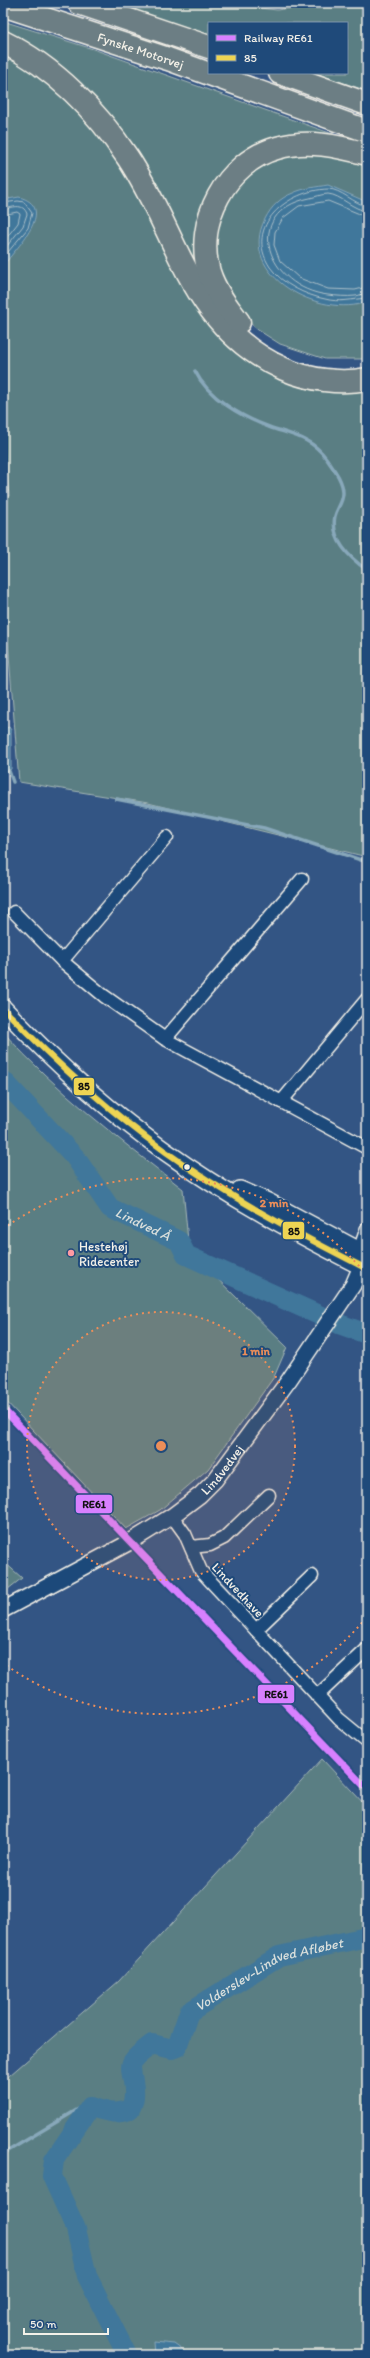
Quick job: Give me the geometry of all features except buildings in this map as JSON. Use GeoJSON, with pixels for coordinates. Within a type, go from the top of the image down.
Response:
{"type":"FeatureCollection","features":[{"type":"Feature","properties":{"kind":"highway","name":"Fynske Motorvej"},"geometry":{"type":"LineString","coordinates":[[79,3],[208,47]]}},
{"type":"Feature","properties":{"kind":"highway","name":"Fynske Motorvej"},"geometry":{"type":"LineString","coordinates":[[3,5],[208,73]]}},
{"type":"Feature","properties":{"kind":"highway"},"geometry":{"type":"LineString","coordinates":[[3,42],[45,68],[76,94],[104,125],[129,158],[191,280],[210,310],[234,337],[263,359],[295,374],[326,380],[355,381],[367,379]]}},
{"type":"Feature","properties":{"kind":"highway","name":"Fynske Motorvej"},"geometry":{"type":"LineString","coordinates":[[209,74],[367,131]]}},
{"type":"Feature","properties":{"kind":"highway"},"geometry":{"type":"LineString","coordinates":[[283,74],[367,104]]}},
{"type":"Feature","properties":{"kind":"highway"},"geometry":{"type":"LineString","coordinates":[[367,154],[318,144],[276,148],[262,155],[241,167],[228,182],[216,201],[208,220],[206,243],[209,272],[222,300],[240,324],[266,345],[297,359],[328,366],[367,365]]}},
{"type":"Feature","properties":{"kind":"main road"},"geometry":{"type":"LineString","coordinates":[[3,1008],[65,1070],[145,1136],[193,1171],[268,1202],[363,1260]]}},
{"type":"Feature","properties":{"kind":"street"},"geometry":{"type":"LineString","coordinates":[[62,961],[167,837]]}},
{"type":"Feature","properties":{"kind":"street"},"geometry":{"type":"LineString","coordinates":[[165,1039],[302,879]]}},
{"type":"Feature","properties":{"kind":"street"},"geometry":{"type":"LineString","coordinates":[[14,912],[62,961],[113,1004],[165,1039],[367,1148]]}},
{"type":"Feature","properties":{"kind":"street"},"geometry":{"type":"LineString","coordinates":[[281,1102],[367,999]]}},
{"type":"Feature","properties":{"kind":"street"},"geometry":{"type":"LineString","coordinates":[[363,1260],[367,1228]]}},
{"type":"Feature","properties":{"kind":"street","name":"Lindvedvej"},"geometry":{"type":"LineString","coordinates":[[3,1610],[172,1516],[186,1507],[215,1480],[288,1380],[353,1285],[363,1260]]}},
{"type":"Feature","properties":{"kind":"street","name":"Lindvedhave"},"geometry":{"type":"LineString","coordinates":[[191,1547],[210,1545],[224,1538],[269,1495]]}},
{"type":"Feature","properties":{"kind":"street","name":"Lindvedhave"},"geometry":{"type":"LineString","coordinates":[[172,1516],[185,1534],[200,1571],[339,1719],[367,1742]]}},
{"type":"Feature","properties":{"kind":"street","name":"Lindvedhave"},"geometry":{"type":"LineString","coordinates":[[256,1630],[312,1576]]}},
{"type":"Feature","properties":{"kind":"street"},"geometry":{"type":"LineString","coordinates":[[317,1696],[367,1649]]}},
{"type":"Feature","properties":{"kind":"green space"},"geometry":{"type":"Polygon","coordinates":[[[112,3],[217,3],[277,10],[320,3],[367,3],[367,91],[318,74],[348,74],[348,22],[208,22],[208,37],[112,3]]]}},
{"type":"Feature","properties":{"kind":"green space"},"geometry":{"type":"Polygon","coordinates":[[[3,21],[93,49],[344,138],[245,157],[196,278],[141,166],[3,36],[3,21]]]}},
{"type":"Feature","properties":{"kind":"green space"},"geometry":{"type":"Polygon","coordinates":[[[3,53],[54,87],[97,129],[124,166],[200,312],[219,337],[245,358],[331,391],[367,391],[367,857],[148,803],[19,782],[3,580],[3,495],[9,496],[3,431],[3,263],[7,261],[9,198],[3,200],[3,53]]]}},
{"type":"Feature","properties":{"kind":"green space"},"geometry":{"type":"Polygon","coordinates":[[[303,151],[367,162],[367,359],[325,359],[280,344],[258,330],[240,314],[217,276],[215,225],[233,188],[261,163],[303,151]]]}},
{"type":"Feature","properties":{"kind":"green space","name":"Hestehøj Ridecenter"},"geometry":{"type":"Polygon","coordinates":[[[3,1032],[67,1095],[113,1134],[183,1189],[189,1251],[287,1347],[274,1377],[208,1469],[160,1510],[126,1529],[3,1398],[3,1032]]]}},
{"type":"Feature","properties":{"kind":"green space"},"geometry":{"type":"Polygon","coordinates":[[[3,1561],[22,1578],[3,1593],[3,1561]]]}},
{"type":"Feature","properties":{"kind":"green space"},"geometry":{"type":"Polygon","coordinates":[[[322,1759],[367,1807],[367,2355],[3,2355],[3,2081],[119,1981],[322,1759]]]}},
{"type":"Feature","properties":{"kind":"water"},"geometry":{"type":"Polygon","coordinates":[[[328,185],[367,202],[367,302],[348,306],[328,304],[307,298],[288,288],[272,275],[262,258],[259,240],[265,219],[273,207],[284,197],[297,191],[328,185]]]}},
{"type":"Feature","properties":{"kind":"water"},"geometry":{"type":"Polygon","coordinates":[[[19,197],[30,202],[35,209],[35,217],[32,227],[26,236],[7,261],[3,263],[3,200],[19,197]]]}},
{"type":"Feature","properties":{"kind":"water"},"geometry":{"type":"Polygon","coordinates":[[[9,727],[11,730],[11,769],[7,772],[3,766],[3,729],[9,727]]]}},
{"type":"Feature","properties":{"kind":"water"},"geometry":{"type":"Polygon","coordinates":[[[153,2342],[174,2344],[189,2355],[154,2355],[153,2342]]]}},
{"type":"Feature","properties":{"kind":"waterway"},"geometry":{"type":"LineString","coordinates":[[195,371],[208,390],[237,412],[259,423],[307,441],[320,451],[337,474],[343,488],[343,496],[335,516],[334,525],[338,540],[348,554],[367,570]]}},
{"type":"Feature","properties":{"kind":"waterway"},"geometry":{"type":"LineString","coordinates":[[9,771],[13,782]]}},
{"type":"Feature","properties":{"kind":"waterway"},"geometry":{"type":"LineString","coordinates":[[116,799],[264,828],[367,862]]}},
{"type":"Feature","properties":{"kind":"waterway","name":"Lindved Å"},"geometry":{"type":"LineString","coordinates":[[3,1080],[75,1157],[110,1208],[179,1241],[186,1255],[339,1324],[367,1334]]}},
{"type":"Feature","properties":{"kind":"waterway","name":"Volderslev-Lindved Afløbet"},"geometry":{"type":"LineString","coordinates":[[127,2355],[87,2276],[76,2229],[52,2176],[54,2160],[90,2107],[115,2112],[130,2109],[134,2095],[131,2069],[133,2061],[152,2044],[172,2049],[177,2047],[189,2012],[279,1956],[367,1937]]}},
{"type":"Feature","properties":{"kind":"waterway","name":"Volderslev-Lindved Afløbet"},"geometry":{"type":"LineString","coordinates":[[3,2154],[80,2108],[90,2107]]}},
{"type":"Feature","properties":{"kind":"rail line","name":"RE61"},"geometry":{"type":"LineString","coordinates":[[3,1409],[367,1789]]}},
{"type":"Feature","properties":{"kind":"transit line","name":"85"},"geometry":{"type":"LineString","coordinates":[[3,1008],[41,1047],[81,1084],[144,1136],[166,1152],[239,1200],[367,1269]]}},
{"type":"Feature","properties":{"kind":"place","name":"Hestehøj Ridecenter"},"geometry":{"type":"Point","coordinates":[71,1253]}}]}
